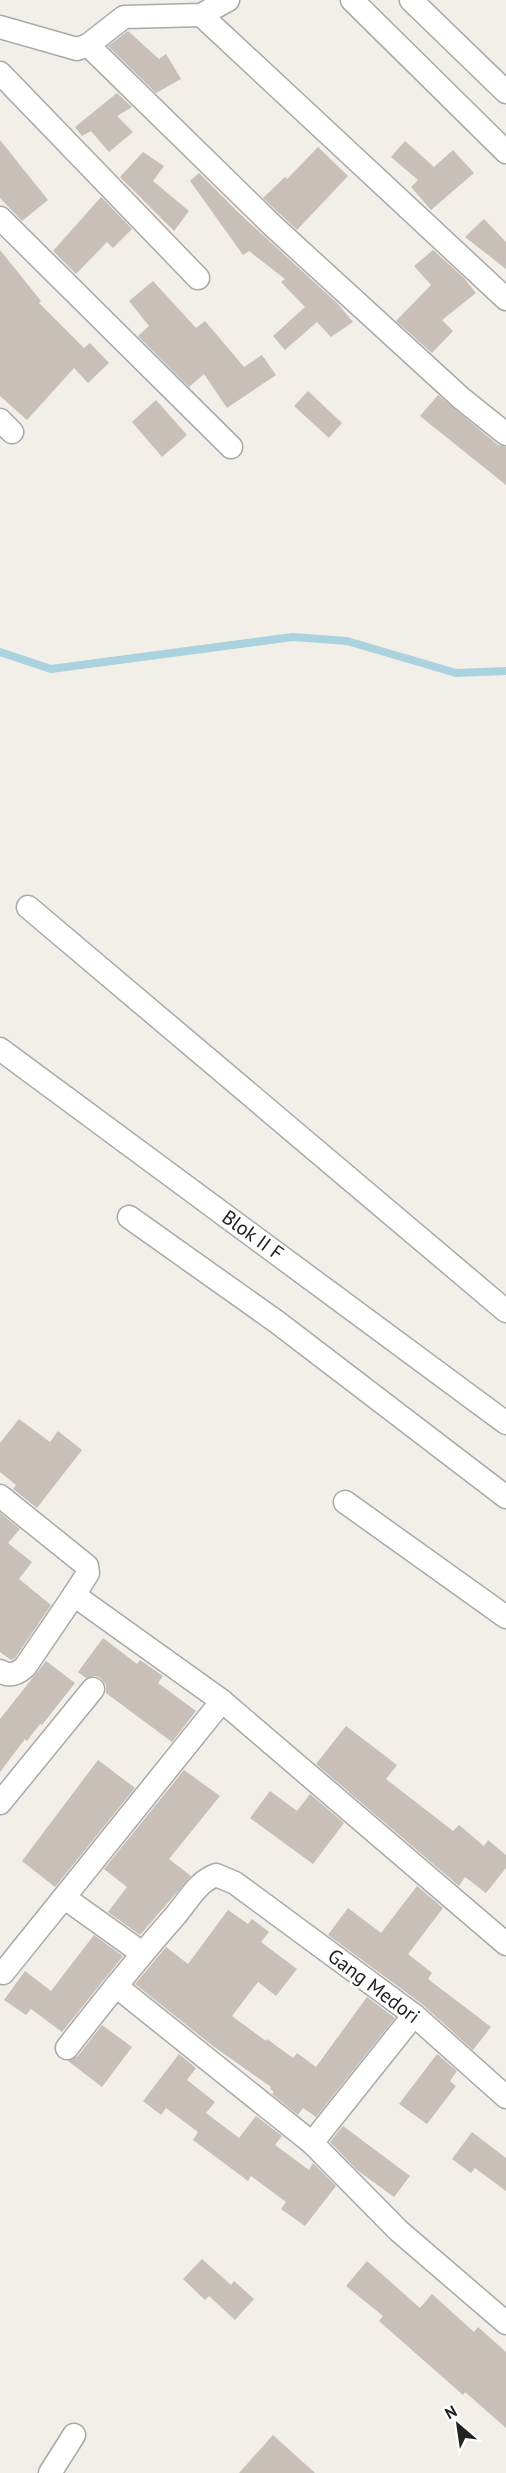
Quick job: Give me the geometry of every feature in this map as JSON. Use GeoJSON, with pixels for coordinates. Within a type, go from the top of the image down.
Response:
{"type":"FeatureCollection","features":[{"type":"Feature","properties":{"kind":"street"},"geometry":{"type":"LineString","coordinates":[[0,27],[77,49],[88,45],[144,0]]}},
{"type":"Feature","properties":{"kind":"street"},"geometry":{"type":"LineString","coordinates":[[124,17],[201,15],[228,0]]}},
{"type":"Feature","properties":{"kind":"street"},"geometry":{"type":"LineString","coordinates":[[352,0],[506,152]]}},
{"type":"Feature","properties":{"kind":"street"},"geometry":{"type":"LineString","coordinates":[[411,0],[506,92]]}},
{"type":"Feature","properties":{"kind":"street"},"geometry":{"type":"LineString","coordinates":[[201,15],[506,299]]}},
{"type":"Feature","properties":{"kind":"street"},"geometry":{"type":"LineString","coordinates":[[88,45],[273,226],[461,398],[506,434]]}},
{"type":"Feature","properties":{"kind":"street"},"geometry":{"type":"LineString","coordinates":[[0,73],[198,278]]}},
{"type":"Feature","properties":{"kind":"street"},"geometry":{"type":"LineString","coordinates":[[0,218],[231,447]]}},
{"type":"Feature","properties":{"kind":"street"},"geometry":{"type":"LineString","coordinates":[[28,907],[506,1311]]}},
{"type":"Feature","properties":{"kind":"street","name":"Blok II F"},"geometry":{"type":"LineString","coordinates":[[0,1049],[506,1423]]}},
{"type":"Feature","properties":{"kind":"street"},"geometry":{"type":"LineString","coordinates":[[129,1216],[277,1322],[506,1497]]}},
{"type":"Feature","properties":{"kind":"street"},"geometry":{"type":"LineString","coordinates":[[0,1496],[87,1566],[88,1573],[25,1667],[10,1675],[0,1671]]}},
{"type":"Feature","properties":{"kind":"street"},"geometry":{"type":"LineString","coordinates":[[345,1502],[506,1617]]}},
{"type":"Feature","properties":{"kind":"street"},"geometry":{"type":"LineString","coordinates":[[74,1595],[222,1701],[506,1944]]}},
{"type":"Feature","properties":{"kind":"street"},"geometry":{"type":"LineString","coordinates":[[0,1803],[93,1689]]}},
{"type":"Feature","properties":{"kind":"street"},"geometry":{"type":"LineString","coordinates":[[3,1973],[222,1701]]}},
{"type":"Feature","properties":{"kind":"street","name":"Gang Medori"},"geometry":{"type":"LineString","coordinates":[[142,1953],[205,1880],[216,1875],[235,1883],[414,2015],[506,2097]]}},
{"type":"Feature","properties":{"kind":"street"},"geometry":{"type":"LineString","coordinates":[[65,1898],[142,1953],[67,2048]]}},
{"type":"Feature","properties":{"kind":"street"},"geometry":{"type":"LineString","coordinates":[[116,1986],[312,2143],[399,2231],[506,2323]]}},
{"type":"Feature","properties":{"kind":"street"},"geometry":{"type":"LineString","coordinates":[[312,2143],[414,2015]]}},
{"type":"Feature","properties":{"kind":"street"},"geometry":{"type":"LineString","coordinates":[[50,2473],[74,2435]]}},
{"type":"Feature","properties":{"kind":"building"},"geometry":{"type":"Polygon","coordinates":[[[128,31],[159,59],[166,54],[181,79],[156,93],[108,46],[128,31]]]}},
{"type":"Feature","properties":{"kind":"building"},"geometry":{"type":"Polygon","coordinates":[[[117,93],[132,107],[117,116],[133,132],[109,152],[91,131],[82,136],[75,127],[117,93]]]}},
{"type":"Feature","properties":{"kind":"building"},"geometry":{"type":"Polygon","coordinates":[[[0,140],[48,200],[22,221],[0,198],[0,140]]]}},
{"type":"Feature","properties":{"kind":"building"},"geometry":{"type":"Polygon","coordinates":[[[405,141],[434,167],[453,150],[474,173],[431,210],[411,187],[418,180],[391,157],[405,141]]]}},
{"type":"Feature","properties":{"kind":"building"},"geometry":{"type":"Polygon","coordinates":[[[318,147],[348,176],[297,230],[263,198],[285,177],[287,179],[318,147]]]}},
{"type":"Feature","properties":{"kind":"building"},"geometry":{"type":"Polygon","coordinates":[[[143,152],[164,166],[153,181],[189,211],[174,231],[120,177],[143,152]]]}},
{"type":"Feature","properties":{"kind":"building"},"geometry":{"type":"Polygon","coordinates":[[[199,173],[338,304],[353,322],[331,337],[317,322],[285,350],[273,336],[305,307],[281,282],[285,279],[249,251],[243,255],[190,181],[199,173]]]}},
{"type":"Feature","properties":{"kind":"building"},"geometry":{"type":"Polygon","coordinates":[[[101,197],[132,229],[113,248],[107,242],[76,274],[53,251],[101,197]]]}},
{"type":"Feature","properties":{"kind":"building"},"geometry":{"type":"Polygon","coordinates":[[[484,219],[506,242],[506,269],[465,237],[484,219]]]}},
{"type":"Feature","properties":{"kind":"building"},"geometry":{"type":"Polygon","coordinates":[[[0,250],[41,301],[39,303],[84,348],[90,343],[109,363],[88,383],[74,368],[27,420],[0,396],[0,250]]]}},
{"type":"Feature","properties":{"kind":"building"},"geometry":{"type":"Polygon","coordinates":[[[433,250],[463,277],[476,293],[442,320],[453,331],[432,353],[396,321],[431,285],[414,266],[433,250]]]}},
{"type":"Feature","properties":{"kind":"building"},"geometry":{"type":"Polygon","coordinates":[[[153,281],[196,328],[205,321],[244,367],[262,355],[276,375],[227,408],[204,374],[189,387],[138,336],[149,326],[129,301],[153,281]]]}},
{"type":"Feature","properties":{"kind":"building"},"geometry":{"type":"Polygon","coordinates":[[[308,391],[342,423],[329,438],[294,406],[308,391]]]}},
{"type":"Feature","properties":{"kind":"building"},"geometry":{"type":"Polygon","coordinates":[[[438,395],[498,445],[506,447],[506,485],[420,416],[438,395]]]}},
{"type":"Feature","properties":{"kind":"building"},"geometry":{"type":"Polygon","coordinates":[[[156,400],[187,435],[162,457],[132,422],[156,400]]]}},
{"type":"Feature","properties":{"kind":"building"},"geometry":{"type":"Polygon","coordinates":[[[19,1419],[50,1442],[58,1431],[82,1450],[37,1508],[13,1489],[16,1485],[0,1472],[0,1443],[19,1419]]]}},
{"type":"Feature","properties":{"kind":"building"},"geometry":{"type":"Polygon","coordinates":[[[0,1513],[20,1529],[8,1543],[32,1562],[19,1579],[51,1605],[15,1658],[11,1660],[0,1652],[0,1513]]]}},
{"type":"Feature","properties":{"kind":"building"},"geometry":{"type":"Polygon","coordinates":[[[103,1638],[137,1664],[140,1660],[163,1676],[158,1683],[196,1711],[172,1742],[106,1693],[106,1685],[101,1678],[95,1676],[86,1678],[78,1672],[103,1638]]]}},
{"type":"Feature","properties":{"kind":"building"},"geometry":{"type":"Polygon","coordinates":[[[46,1661],[75,1683],[42,1725],[40,1724],[27,1741],[25,1739],[0,1772],[0,1719],[46,1661]]]}},
{"type":"Feature","properties":{"kind":"building"},"geometry":{"type":"Polygon","coordinates":[[[346,1726],[397,1765],[386,1779],[453,1831],[459,1825],[484,1846],[488,1840],[506,1855],[506,1868],[486,1893],[465,1877],[459,1886],[316,1764],[346,1726]]]}},
{"type":"Feature","properties":{"kind":"building"},"geometry":{"type":"Polygon","coordinates":[[[98,1760],[135,1788],[55,1887],[22,1861],[98,1760]]]}},
{"type":"Feature","properties":{"kind":"building"},"geometry":{"type":"Polygon","coordinates":[[[184,1770],[220,1796],[169,1859],[191,1876],[140,1935],[108,1912],[127,1887],[104,1869],[184,1770]]]}},
{"type":"Feature","properties":{"kind":"building"},"geometry":{"type":"Polygon","coordinates":[[[270,1791],[297,1811],[310,1794],[344,1823],[313,1864],[250,1818],[270,1791]]]}},
{"type":"Feature","properties":{"kind":"building"},"geometry":{"type":"Polygon","coordinates":[[[417,1886],[443,1908],[408,1954],[432,1973],[428,1979],[491,2027],[473,2050],[422,2004],[328,1935],[348,1908],[381,1933],[417,1886]]]}},
{"type":"Feature","properties":{"kind":"building"},"geometry":{"type":"Polygon","coordinates":[[[228,1910],[248,1924],[252,1919],[269,1932],[261,1942],[297,1969],[276,1996],[258,1982],[232,2016],[266,2041],[267,2039],[293,2058],[297,2053],[316,2067],[367,1997],[395,2018],[316,2117],[303,2108],[298,2115],[272,2094],[274,2092],[270,2089],[271,2087],[213,2046],[135,1984],[166,1947],[188,1964],[228,1910]]]}},
{"type":"Feature","properties":{"kind":"building"},"geometry":{"type":"Polygon","coordinates":[[[94,1935],[123,1956],[62,2032],[31,2009],[26,2015],[4,2000],[25,1971],[51,1991],[94,1935]]]}},
{"type":"Feature","properties":{"kind":"building"},"geometry":{"type":"Polygon","coordinates":[[[102,2025],[132,2047],[102,2087],[68,2061],[78,2056],[102,2025]]]}},
{"type":"Feature","properties":{"kind":"building"},"geometry":{"type":"Polygon","coordinates":[[[179,2054],[196,2068],[187,2080],[215,2102],[206,2113],[239,2138],[256,2116],[282,2136],[275,2145],[309,2170],[313,2163],[336,2186],[305,2226],[281,2209],[286,2202],[251,2176],[248,2181],[193,2140],[198,2132],[166,2108],[161,2115],[143,2101],[179,2054]]]}},
{"type":"Feature","properties":{"kind":"building"},"geometry":{"type":"Polygon","coordinates":[[[437,2054],[457,2071],[450,2081],[456,2086],[427,2124],[399,2104],[437,2054]]]}},
{"type":"Feature","properties":{"kind":"building"},"geometry":{"type":"Polygon","coordinates":[[[343,2126],[410,2176],[394,2197],[357,2170],[330,2142],[343,2126]]]}},
{"type":"Feature","properties":{"kind":"building"},"geometry":{"type":"Polygon","coordinates":[[[472,2132],[506,2158],[506,2191],[475,2168],[471,2173],[452,2159],[472,2132]]]}},
{"type":"Feature","properties":{"kind":"building"},"geometry":{"type":"Polygon","coordinates":[[[202,2259],[231,2285],[234,2281],[254,2299],[235,2320],[209,2296],[205,2300],[183,2279],[202,2259]]]}},
{"type":"Feature","properties":{"kind":"building"},"geometry":{"type":"Polygon","coordinates":[[[367,2261],[420,2308],[432,2294],[474,2332],[478,2327],[506,2352],[506,2428],[465,2392],[463,2395],[379,2321],[383,2316],[346,2286],[367,2261]]]}},
{"type":"Feature","properties":{"kind":"building"},"geometry":{"type":"Polygon","coordinates":[[[273,2435],[315,2473],[239,2473],[273,2435]]]}},
{"type":"Feature","properties":{"kind":"waterway"},"geometry":{"type":"LineString","coordinates":[[0,652],[51,669],[293,637],[347,641],[456,673],[506,671]]}}]}
